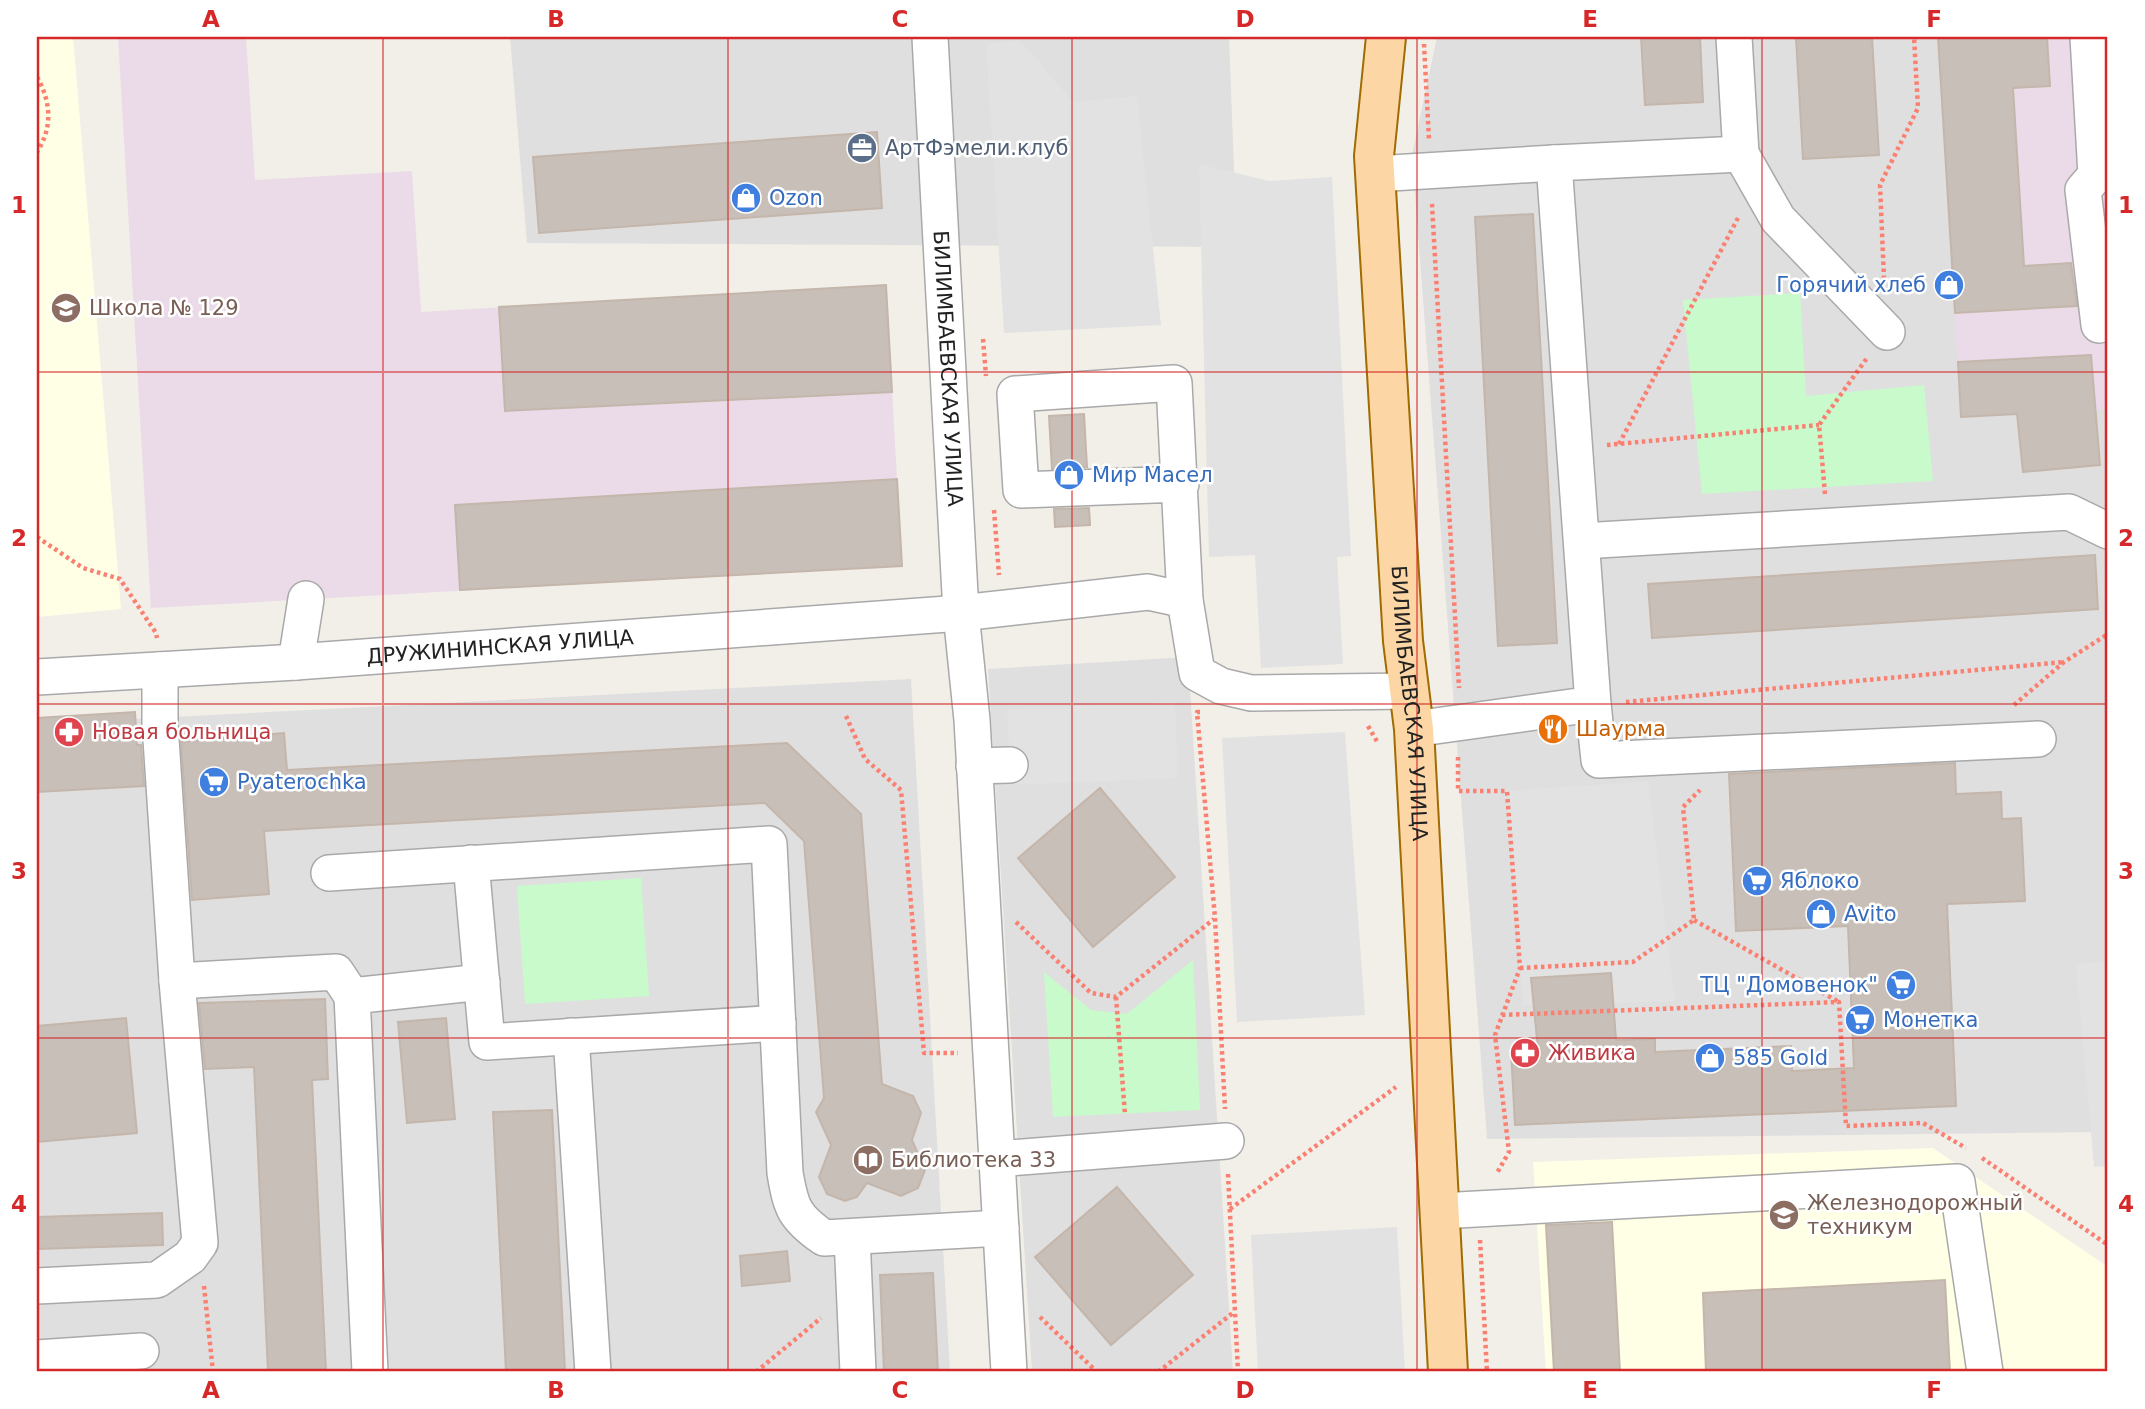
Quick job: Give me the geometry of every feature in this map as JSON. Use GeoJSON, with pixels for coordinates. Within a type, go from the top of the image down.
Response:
{"type":"FeatureCollection","features":[{"type":"Feature","properties":{"kind":"main road","name":"БИЛИМБАЕВСКАЯ УЛИЦА"},"geometry":{"type":"LineString","coordinates":[[1387,37],[1374,156],[1403,641],[1414,729],[1448,1372]]}},
{"type":"Feature","properties":{"kind":"street","name":"БИЛИМБАЕВСКАЯ УЛИЦА"},"geometry":{"type":"LineString","coordinates":[[930,37],[961,613],[974,766],[1009,1372]]}},
{"type":"Feature","properties":{"kind":"street"},"geometry":{"type":"LineString","coordinates":[[1734,37],[1749,168],[1778,219],[1887,332]]}},
{"type":"Feature","properties":{"kind":"street"},"geometry":{"type":"LineString","coordinates":[[2088,37],[2096,175],[2083,190],[2099,325]]}},
{"type":"Feature","properties":{"kind":"street"},"geometry":{"type":"LineString","coordinates":[[1375,174],[1554,163],[1749,168]]}},
{"type":"Feature","properties":{"kind":"street"},"geometry":{"type":"LineString","coordinates":[[1554,163],[1599,760],[2038,739]]}},
{"type":"Feature","properties":{"kind":"street"},"geometry":{"type":"LineString","coordinates":[[1181,484],[1021,490],[1015,394],[1174,383],[1181,484],[1185,600],[1198,673],[1221,686],[1251,692],[1410,691]]}},
{"type":"Feature","properties":{"kind":"street"},"geometry":{"type":"LineString","coordinates":[[1582,541],[2068,512],[2108,531]]}},
{"type":"Feature","properties":{"kind":"street","name":"ДРУЖИНИНСКАЯ УЛИЦА"},"geometry":{"type":"LineString","coordinates":[[37,677],[296,663],[961,613],[1148,592],[1185,600]]}},
{"type":"Feature","properties":{"kind":"street"},"geometry":{"type":"LineString","coordinates":[[296,663],[306,599]]}},
{"type":"Feature","properties":{"kind":"street"},"geometry":{"type":"LineString","coordinates":[[37,1286],[157,1280],[190,1258],[200,1243],[177,981],[160,723],[160,670]]}},
{"type":"Feature","properties":{"kind":"street"},"geometry":{"type":"LineString","coordinates":[[1414,729],[1593,705]]}},
{"type":"Feature","properties":{"kind":"street"},"geometry":{"type":"LineString","coordinates":[[974,766],[1010,765]]}},
{"type":"Feature","properties":{"kind":"street"},"geometry":{"type":"LineString","coordinates":[[329,873],[769,844],[785,1173],[790,1202],[803,1223],[824,1238],[1001,1228]]}},
{"type":"Feature","properties":{"kind":"street"},"geometry":{"type":"LineString","coordinates":[[471,863],[487,1042],[778,1023]]}},
{"type":"Feature","properties":{"kind":"street"},"geometry":{"type":"LineString","coordinates":[[177,981],[336,972],[352,996],[370,1372]]}},
{"type":"Feature","properties":{"kind":"street"},"geometry":{"type":"LineString","coordinates":[[352,996],[482,982]]}},
{"type":"Feature","properties":{"kind":"street"},"geometry":{"type":"LineString","coordinates":[[571,1036],[593,1372]]}},
{"type":"Feature","properties":{"kind":"street"},"geometry":{"type":"LineString","coordinates":[[997,1159],[1226,1141]]}},
{"type":"Feature","properties":{"kind":"street"},"geometry":{"type":"LineString","coordinates":[[1440,1211],[1957,1182],[1985,1372]]}},
{"type":"Feature","properties":{"kind":"street"},"geometry":{"type":"LineString","coordinates":[[852,1237],[858,1372]]}},
{"type":"Feature","properties":{"kind":"street"},"geometry":{"type":"LineString","coordinates":[[37,1358],[141,1351]]}},
{"type":"Feature","properties":{"kind":"path"},"geometry":{"type":"LineString","coordinates":[[1423,37],[1458,680],[1458,791],[1507,791],[1520,968],[1495,1035],[1508,1152],[1479,1207],[1488,1372]]}},
{"type":"Feature","properties":{"kind":"path"},"geometry":{"type":"LineString","coordinates":[[1828,527],[1819,425],[1887,332],[1880,186],[1918,108],[1914,37]]}},
{"type":"Feature","properties":{"kind":"path"},"geometry":{"type":"LineString","coordinates":[[37,77],[47,98],[49,118],[44,140],[37,152]]}},
{"type":"Feature","properties":{"kind":"path"},"geometry":{"type":"LineString","coordinates":[[1619,444],[1749,168]]}},
{"type":"Feature","properties":{"kind":"path"},"geometry":{"type":"LineString","coordinates":[[1575,448],[1819,425]]}},
{"type":"Feature","properties":{"kind":"path"},"geometry":{"type":"LineString","coordinates":[[37,537],[83,568],[120,579],[156,633],[160,670]]}},
{"type":"Feature","properties":{"kind":"path"},"geometry":{"type":"LineString","coordinates":[[2012,706],[2064,662],[2108,634]]}},
{"type":"Feature","properties":{"kind":"path"},"geometry":{"type":"LineString","coordinates":[[1593,705],[2064,662]]}},
{"type":"Feature","properties":{"kind":"path"},"geometry":{"type":"LineString","coordinates":[[1210,712],[1197,712],[1215,918],[1238,1372]]}},
{"type":"Feature","properties":{"kind":"path"},"geometry":{"type":"LineString","coordinates":[[846,716],[865,760],[901,790],[924,1052],[964,1054]]}},
{"type":"Feature","properties":{"kind":"path"},"geometry":{"type":"LineString","coordinates":[[1364,721],[1378,742],[1380,756]]}},
{"type":"Feature","properties":{"kind":"path"},"geometry":{"type":"LineString","coordinates":[[1694,920],[1683,807],[1736,754]]}},
{"type":"Feature","properties":{"kind":"path"},"geometry":{"type":"LineString","coordinates":[[1012,918],[1091,993],[1116,997],[1215,918]]}},
{"type":"Feature","properties":{"kind":"path"},"geometry":{"type":"LineString","coordinates":[[1520,968],[1633,962],[1694,920]]}},
{"type":"Feature","properties":{"kind":"path"},"geometry":{"type":"LineString","coordinates":[[1694,920],[1839,1002]]}},
{"type":"Feature","properties":{"kind":"path"},"geometry":{"type":"LineString","coordinates":[[1116,997],[1125,1149]]}},
{"type":"Feature","properties":{"kind":"path"},"geometry":{"type":"LineString","coordinates":[[1502,1016],[1839,1002]]}},
{"type":"Feature","properties":{"kind":"path"},"geometry":{"type":"LineString","coordinates":[[1839,1002],[1846,1126],[1923,1124],[1974,1152],[2108,1245]]}},
{"type":"Feature","properties":{"kind":"path"},"geometry":{"type":"LineString","coordinates":[[1230,1209],[1396,1089],[1396,1075]]}},
{"type":"Feature","properties":{"kind":"path"},"geometry":{"type":"LineString","coordinates":[[200,1243],[213,1372]]}},
{"type":"Feature","properties":{"kind":"path"},"geometry":{"type":"LineString","coordinates":[[756,1372],[855,1291]]}},
{"type":"Feature","properties":{"kind":"path"},"geometry":{"type":"LineString","coordinates":[[1032,1311],[1097,1372]]}},
{"type":"Feature","properties":{"kind":"path"},"geometry":{"type":"LineString","coordinates":[[1158,1372],[1235,1311]]}},
{"type":"Feature","properties":{"kind":"shaded area","name":"Школа № 129"},"geometry":{"type":"Polygon","coordinates":[[[37,37],[73,37],[121,609],[37,617],[37,37]]]}},
{"type":"Feature","properties":{"kind":"shaded area"},"geometry":{"type":"Polygon","coordinates":[[[118,37],[246,37],[255,180],[412,171],[421,312],[886,285],[902,566],[151,608],[118,37]]]}},
{"type":"Feature","properties":{"kind":"shaded area"},"geometry":{"type":"Polygon","coordinates":[[[510,37],[1229,37],[1237,247],[527,243],[510,37]]]}},
{"type":"Feature","properties":{"kind":"shaded area"},"geometry":{"type":"Polygon","coordinates":[[[1437,37],[2108,37],[2108,1132],[1487,1139],[1412,155],[1437,37]]]}},
{"type":"Feature","properties":{"kind":"shaded area"},"geometry":{"type":"Polygon","coordinates":[[[1938,37],[2108,37],[2108,409],[1961,417],[1938,37]]]}},
{"type":"Feature","properties":{"kind":"shaded area"},"geometry":{"type":"Polygon","coordinates":[[[1020,40],[1073,102],[1137,96],[1161,325],[1004,333],[986,44],[1020,40]]]}},
{"type":"Feature","properties":{"kind":"shaded area"},"geometry":{"type":"Polygon","coordinates":[[[1199,164],[1269,181],[1332,177],[1351,556],[1337,557],[1343,664],[1261,668],[1255,555],[1209,557],[1199,164]]]}},
{"type":"Feature","properties":{"kind":"shaded area"},"geometry":{"type":"Polygon","coordinates":[[[1188,657],[1233,1372],[1032,1372],[988,669],[1188,657]]]}},
{"type":"Feature","properties":{"kind":"shaded area"},"geometry":{"type":"Polygon","coordinates":[[[911,679],[950,1372],[37,1372],[37,724],[911,679]]]}},
{"type":"Feature","properties":{"kind":"shaded area"},"geometry":{"type":"Polygon","coordinates":[[[1175,702],[1178,778],[1011,785],[1007,709],[1175,702]]]}},
{"type":"Feature","properties":{"kind":"shaded area"},"geometry":{"type":"Polygon","coordinates":[[[1345,732],[1365,1015],[1237,1022],[1222,738],[1345,732]]]}},
{"type":"Feature","properties":{"kind":"shaded area"},"geometry":{"type":"Polygon","coordinates":[[[1648,781],[1675,1001],[1523,1006],[1507,791],[1648,781]]]}},
{"type":"Feature","properties":{"kind":"shaded area"},"geometry":{"type":"Polygon","coordinates":[[[2108,961],[2108,1166],[2094,1167],[2076,964],[2108,961]]]}},
{"type":"Feature","properties":{"kind":"shaded area","name":"Железнодорожный техникум"},"geometry":{"type":"Polygon","coordinates":[[[1933,1148],[2108,1267],[2108,1372],[1546,1372],[1533,1162],[1933,1148]]]}},
{"type":"Feature","properties":{"kind":"shaded area"},"geometry":{"type":"Polygon","coordinates":[[[1397,1227],[1405,1372],[1258,1372],[1251,1235],[1397,1227]]]}},
{"type":"Feature","properties":{"kind":"green space"},"geometry":{"type":"Polygon","coordinates":[[[1800,293],[1806,396],[1924,385],[1933,481],[1702,494],[1683,300],[1800,293]]]}},
{"type":"Feature","properties":{"kind":"green space"},"geometry":{"type":"Polygon","coordinates":[[[641,878],[649,996],[525,1004],[517,886],[641,878]]]}},
{"type":"Feature","properties":{"kind":"green space"},"geometry":{"type":"Polygon","coordinates":[[[1193,960],[1200,1110],[1053,1117],[1044,972],[1091,1010],[1127,1014],[1193,960]]]}},
{"type":"Feature","properties":{"kind":"building"},"geometry":{"type":"Polygon","coordinates":[[[1641,37],[1700,37],[1703,102],[1645,105],[1641,37]]]}},
{"type":"Feature","properties":{"kind":"building"},"geometry":{"type":"Polygon","coordinates":[[[1796,37],[1872,37],[1879,155],[1803,159],[1796,37]]]}},
{"type":"Feature","properties":{"kind":"building"},"geometry":{"type":"Polygon","coordinates":[[[1938,37],[2047,37],[2050,86],[2013,88],[2024,266],[2071,263],[2077,306],[1955,313],[1938,37]]]}},
{"type":"Feature","properties":{"kind":"building"},"geometry":{"type":"Polygon","coordinates":[[[877,132],[882,208],[539,233],[533,157],[877,132]]]}},
{"type":"Feature","properties":{"kind":"building"},"geometry":{"type":"Polygon","coordinates":[[[1533,214],[1557,643],[1498,646],[1475,217],[1533,214]]]}},
{"type":"Feature","properties":{"kind":"building"},"geometry":{"type":"Polygon","coordinates":[[[886,285],[892,392],[505,411],[499,307],[886,285]]]}},
{"type":"Feature","properties":{"kind":"building"},"geometry":{"type":"Polygon","coordinates":[[[2091,355],[2100,465],[2023,472],[2017,414],[1961,417],[1958,362],[2091,355]]]}},
{"type":"Feature","properties":{"kind":"building"},"geometry":{"type":"Polygon","coordinates":[[[1084,414],[1087,467],[1052,469],[1049,416],[1084,414]]]}},
{"type":"Feature","properties":{"kind":"building"},"geometry":{"type":"Polygon","coordinates":[[[897,479],[902,566],[460,590],[455,505],[897,479]]]}},
{"type":"Feature","properties":{"kind":"building"},"geometry":{"type":"Polygon","coordinates":[[[1089,508],[1090,525],[1055,527],[1054,509],[1089,508]]]}},
{"type":"Feature","properties":{"kind":"building"},"geometry":{"type":"Polygon","coordinates":[[[2095,555],[2098,609],[1652,638],[1648,584],[2095,555]]]}},
{"type":"Feature","properties":{"kind":"building"},"geometry":{"type":"Polygon","coordinates":[[[135,712],[144,786],[37,792],[37,718],[135,712]]]}},
{"type":"Feature","properties":{"kind":"building"},"geometry":{"type":"Polygon","coordinates":[[[284,733],[287,770],[787,743],[861,814],[882,1084],[913,1096],[921,1113],[912,1140],[925,1170],[918,1188],[901,1196],[867,1183],[857,1197],[845,1201],[827,1194],[819,1177],[831,1145],[816,1112],[824,1098],[804,841],[765,803],[264,831],[269,894],[192,900],[181,742],[284,733]]]}},
{"type":"Feature","properties":{"kind":"building","name":"ТЦ \"Домовенок\""},"geometry":{"type":"Polygon","coordinates":[[[1955,763],[1956,794],[2001,792],[2002,819],[2021,818],[2025,901],[1947,904],[1956,1106],[1515,1125],[1511,1050],[1538,1049],[1531,978],[1611,973],[1616,1040],[1655,1039],[1655,1052],[1791,1046],[1792,1071],[1854,1068],[1848,926],[1736,931],[1729,774],[1955,763]]]}},
{"type":"Feature","properties":{"kind":"building"},"geometry":{"type":"Polygon","coordinates":[[[1100,788],[1175,877],[1093,947],[1018,858],[1100,788]]]}},
{"type":"Feature","properties":{"kind":"building"},"geometry":{"type":"Polygon","coordinates":[[[325,999],[328,1079],[312,1080],[326,1372],[268,1372],[254,1067],[205,1069],[199,1003],[325,999]]]}},
{"type":"Feature","properties":{"kind":"building"},"geometry":{"type":"Polygon","coordinates":[[[126,1018],[137,1133],[37,1142],[37,1026],[126,1018]]]}},
{"type":"Feature","properties":{"kind":"building"},"geometry":{"type":"Polygon","coordinates":[[[446,1018],[455,1119],[407,1123],[398,1022],[446,1018]]]}},
{"type":"Feature","properties":{"kind":"building"},"geometry":{"type":"Polygon","coordinates":[[[552,1110],[565,1372],[506,1372],[493,1112],[552,1110]]]}},
{"type":"Feature","properties":{"kind":"building"},"geometry":{"type":"Polygon","coordinates":[[[1117,1187],[1193,1275],[1111,1345],[1035,1257],[1117,1187]]]}},
{"type":"Feature","properties":{"kind":"building"},"geometry":{"type":"Polygon","coordinates":[[[162,1213],[163,1245],[37,1249],[37,1217],[162,1213]]]}},
{"type":"Feature","properties":{"kind":"building"},"geometry":{"type":"Polygon","coordinates":[[[1612,1222],[1620,1372],[1554,1372],[1546,1225],[1612,1222]]]}},
{"type":"Feature","properties":{"kind":"building"},"geometry":{"type":"Polygon","coordinates":[[[787,1251],[790,1281],[742,1286],[740,1256],[787,1251]]]}},
{"type":"Feature","properties":{"kind":"building"},"geometry":{"type":"Polygon","coordinates":[[[933,1273],[938,1372],[884,1372],[880,1275],[933,1273]]]}},
{"type":"Feature","properties":{"kind":"building"},"geometry":{"type":"Polygon","coordinates":[[[1945,1280],[1950,1372],[1706,1372],[1703,1293],[1945,1280]]]}},
{"type":"Feature","properties":{"kind":"place","name":"АртФэмели.клуб"},"geometry":{"type":"Point","coordinates":[862,148]}},
{"type":"Feature","properties":{"kind":"place","name":"Ozon"},"geometry":{"type":"Point","coordinates":[746,198]}},
{"type":"Feature","properties":{"kind":"place","name":"Горячий хлеб"},"geometry":{"type":"Point","coordinates":[1949,285]}},
{"type":"Feature","properties":{"kind":"place","name":"Школа № 129"},"geometry":{"type":"Point","coordinates":[66,308]}},
{"type":"Feature","properties":{"kind":"place","name":"Мир Масел"},"geometry":{"type":"Point","coordinates":[1069,475]}},
{"type":"Feature","properties":{"kind":"place","name":"Шаурма"},"geometry":{"type":"Point","coordinates":[1553,729]}},
{"type":"Feature","properties":{"kind":"place","name":"Новая больница"},"geometry":{"type":"Point","coordinates":[69,732]}},
{"type":"Feature","properties":{"kind":"place","name":"Pyaterochka"},"geometry":{"type":"Point","coordinates":[214,782]}},
{"type":"Feature","properties":{"kind":"place","name":"Яблоко"},"geometry":{"type":"Point","coordinates":[1757,881]}},
{"type":"Feature","properties":{"kind":"place","name":"Avito"},"geometry":{"type":"Point","coordinates":[1821,914]}},
{"type":"Feature","properties":{"kind":"place","name":"ТЦ \"Домовенок\""},"geometry":{"type":"Point","coordinates":[1901,985]}},
{"type":"Feature","properties":{"kind":"place","name":"Монетка"},"geometry":{"type":"Point","coordinates":[1860,1020]}},
{"type":"Feature","properties":{"kind":"place","name":"Живика"},"geometry":{"type":"Point","coordinates":[1525,1053]}},
{"type":"Feature","properties":{"kind":"place","name":"585 Gold"},"geometry":{"type":"Point","coordinates":[1710,1058]}},
{"type":"Feature","properties":{"kind":"place","name":"Библиотека 33"},"geometry":{"type":"Point","coordinates":[868,1160]}},
{"type":"Feature","properties":{"kind":"place","name":"Железнодорожный техникум"},"geometry":{"type":"Point","coordinates":[1784,1215]}}]}
